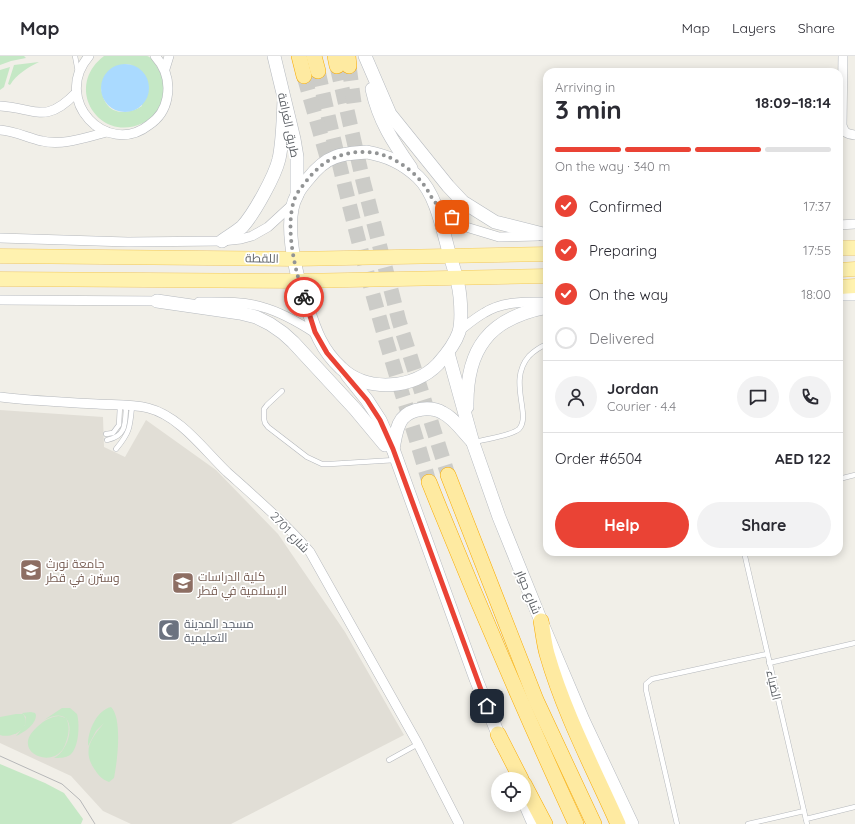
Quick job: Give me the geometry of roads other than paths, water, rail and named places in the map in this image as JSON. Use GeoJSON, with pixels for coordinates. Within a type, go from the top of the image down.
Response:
{"type":"FeatureCollection","features":[{"type":"Feature","properties":{"kind":"highway"},"geometry":{"type":"LineString","coordinates":[[299,56],[311,74],[314,56]]}},
{"type":"Feature","properties":{"kind":"highway"},"geometry":{"type":"LineString","coordinates":[[448,475],[536,700],[594,824]]}},
{"type":"Feature","properties":{"kind":"highway"},"geometry":{"type":"LineString","coordinates":[[429,482],[538,743],[576,824]]}},
{"type":"Feature","properties":{"kind":"highway"},"geometry":{"type":"LineString","coordinates":[[541,621],[547,653],[557,684],[573,725],[618,824]]}},
{"type":"Feature","properties":{"kind":"highway"},"geometry":{"type":"LineString","coordinates":[[498,734],[517,772]]}},
{"type":"Feature","properties":{"kind":"highway"},"geometry":{"type":"LineString","coordinates":[[531,797],[545,824]]}},
{"type":"Feature","properties":{"kind":"main road","name":"طريق الغرافة"},"geometry":{"type":"LineString","coordinates":[[274,56],[297,157],[295,199],[291,223],[294,259],[299,281],[315,332],[327,353],[342,370]]}},
{"type":"Feature","properties":{"kind":"main road"},"geometry":{"type":"LineString","coordinates":[[342,370],[373,384],[390,385],[407,382],[423,376],[437,366],[448,353],[459,331],[461,313],[460,295],[456,278],[433,200],[427,189],[389,136],[375,102],[365,56]]}},
{"type":"Feature","properties":{"kind":"main road"},"geometry":{"type":"LineString","coordinates":[[365,56],[390,114],[448,186],[463,202],[495,222],[543,234]]}},
{"type":"Feature","properties":{"kind":"main road"},"geometry":{"type":"LineString","coordinates":[[222,241],[246,222],[277,167],[281,144],[284,100]]}},
{"type":"Feature","properties":{"kind":"main road"},"geometry":{"type":"LineString","coordinates":[[295,199],[310,176],[322,165],[334,157],[350,153],[367,152],[385,156],[398,162],[418,177]]}},
{"type":"Feature","properties":{"kind":"main road"},"geometry":{"type":"LineString","coordinates":[[843,248],[855,248]]}},
{"type":"Feature","properties":{"kind":"main road","name":"اللقطة"},"geometry":{"type":"LineString","coordinates":[[0,256],[294,259],[543,254]]}},
{"type":"Feature","properties":{"kind":"main road"},"geometry":{"type":"LineString","coordinates":[[843,270],[855,269]]}},
{"type":"Feature","properties":{"kind":"main road","name":"اللقطة"},"geometry":{"type":"LineString","coordinates":[[0,279],[299,281],[543,276]]}},
{"type":"Feature","properties":{"kind":"main road"},"geometry":{"type":"LineString","coordinates":[[843,287],[855,286]]}},
{"type":"Feature","properties":{"kind":"main road"},"geometry":{"type":"LineString","coordinates":[[157,301],[240,313],[256,317],[283,332],[395,454]]}},
{"type":"Feature","properties":{"kind":"main road"},"geometry":{"type":"LineString","coordinates":[[468,421],[467,397],[469,375],[472,361],[479,346],[489,334],[501,324],[518,315],[543,308]]}},
{"type":"Feature","properties":{"kind":"main road","name":"شارع حوار"},"geometry":{"type":"LineString","coordinates":[[448,353],[473,442],[499,517],[583,720],[632,824]]}},
{"type":"Feature","properties":{"kind":"main road"},"geometry":{"type":"LineString","coordinates":[[342,370],[367,400],[380,420],[395,454],[476,679],[512,772]]}},
{"type":"Feature","properties":{"kind":"main road"},"geometry":{"type":"LineString","coordinates":[[395,454],[398,428],[403,418],[411,412],[422,409],[433,409],[443,413],[450,418],[473,442]]}},
{"type":"Feature","properties":{"kind":"main road"},"geometry":{"type":"LineString","coordinates":[[529,812],[534,824]]}},
{"type":"Feature","properties":{"kind":"street"},"geometry":{"type":"LineString","coordinates":[[89,56],[79,73],[76,93],[78,101],[86,117],[96,126],[107,132]]}},
{"type":"Feature","properties":{"kind":"street"},"geometry":{"type":"LineString","coordinates":[[0,130],[8,130],[44,142],[55,142],[107,132],[123,134],[132,133],[147,127],[164,109],[168,93],[168,81],[164,69],[155,56]]}},
{"type":"Feature","properties":{"kind":"street"},"geometry":{"type":"LineString","coordinates":[[164,69],[168,56]]}},
{"type":"Feature","properties":{"kind":"street"},"geometry":{"type":"LineString","coordinates":[[843,56],[843,68]]}},
{"type":"Feature","properties":{"kind":"street"},"geometry":{"type":"LineString","coordinates":[[0,106],[43,113],[57,109],[76,93]]}},
{"type":"Feature","properties":{"kind":"street"},"geometry":{"type":"LineString","coordinates":[[843,127],[845,132],[848,134],[855,135]]}},
{"type":"Feature","properties":{"kind":"street","name":"اللقطة"},"geometry":{"type":"LineString","coordinates":[[0,238],[128,242],[222,241],[241,239],[252,236],[268,227],[295,199]]}},
{"type":"Feature","properties":{"kind":"street"},"geometry":{"type":"LineString","coordinates":[[433,200],[466,227],[480,232],[499,237],[543,235]]}},
{"type":"Feature","properties":{"kind":"street"},"geometry":{"type":"LineString","coordinates":[[843,225],[855,224]]}},
{"type":"Feature","properties":{"kind":"street"},"geometry":{"type":"LineString","coordinates":[[0,232],[46,239]]}},
{"type":"Feature","properties":{"kind":"street"},"geometry":{"type":"LineString","coordinates":[[843,296],[855,296]]}},
{"type":"Feature","properties":{"kind":"street"},"geometry":{"type":"LineString","coordinates":[[0,300],[240,303],[261,306],[287,316],[315,332]]}},
{"type":"Feature","properties":{"kind":"street"},"geometry":{"type":"LineString","coordinates":[[459,331],[484,313],[496,307],[512,303],[543,302]]}},
{"type":"Feature","properties":{"kind":"street","name":"شارع 2701"},"geometry":{"type":"LineString","coordinates":[[0,398],[148,408],[162,413],[196,440],[226,471],[265,505],[310,552],[418,744],[459,824]]}},
{"type":"Feature","properties":{"kind":"lane"},"geometry":{"type":"LineString","coordinates":[[75,56],[79,73]]}},
{"type":"Feature","properties":{"kind":"lane"},"geometry":{"type":"LineString","coordinates":[[473,442],[511,433],[519,429],[523,420],[519,385],[520,371],[531,354],[543,346]]}},
{"type":"Feature","properties":{"kind":"lane"},"geometry":{"type":"LineString","coordinates":[[282,391],[264,409],[264,418],[268,427],[307,457],[318,462],[330,464],[395,454]]}},
{"type":"Feature","properties":{"kind":"lane"},"geometry":{"type":"LineString","coordinates":[[106,434],[113,433],[118,429],[126,406]]}},
{"type":"Feature","properties":{"kind":"lane"},"geometry":{"type":"LineString","coordinates":[[107,440],[117,437],[123,431],[126,406]]}},
{"type":"Feature","properties":{"kind":"lane"},"geometry":{"type":"LineString","coordinates":[[116,449],[130,429],[126,406]]}},
{"type":"Feature","properties":{"kind":"lane"},"geometry":{"type":"LineString","coordinates":[[843,478],[855,475]]}},
{"type":"Feature","properties":{"kind":"lane","name":"الضياء"},"geometry":{"type":"LineString","coordinates":[[745,556],[807,824]]}},
{"type":"Feature","properties":{"kind":"lane"},"geometry":{"type":"LineString","coordinates":[[769,663],[855,643]]}},
{"type":"Feature","properties":{"kind":"lane"},"geometry":{"type":"LineString","coordinates":[[677,824],[646,690],[646,684],[652,679],[767,654]]}},
{"type":"Feature","properties":{"kind":"lane"},"geometry":{"type":"LineString","coordinates":[[389,760],[418,744]]}},
{"type":"Feature","properties":{"kind":"lane"},"geometry":{"type":"LineString","coordinates":[[806,818],[855,807]]}},
{"type":"Feature","properties":{"kind":"lane"},"geometry":{"type":"LineString","coordinates":[[748,824],[804,811]]}},
{"type":"Feature","properties":{"kind":"water"},"geometry":{"type":"Polygon","coordinates":[[[125,64],[134,66],[142,71],[147,79],[149,88],[147,97],[142,105],[134,110],[125,112],[116,110],[108,105],[103,97],[101,88],[103,79],[108,71],[116,66],[125,64]]]}},
{"type":"Feature","properties":{"kind":"tunnel"},"geometry":{"type":"LineString","coordinates":[[337,66],[363,181],[399,321],[448,475]]}},
{"type":"Feature","properties":{"kind":"tunnel"},"geometry":{"type":"LineString","coordinates":[[349,66],[354,103]]}},
{"type":"Feature","properties":{"kind":"tunnel"},"geometry":{"type":"LineString","coordinates":[[318,71],[340,168],[365,264],[429,482]]}},
{"type":"Feature","properties":{"kind":"tunnel"},"geometry":{"type":"LineString","coordinates":[[304,76],[327,157]]}},
{"type":"Feature","properties":{"kind":"tram line"},"geometry":{"type":"LineString","coordinates":[[0,756],[62,784],[80,800],[95,824]]}},
{"type":"Feature","properties":{"kind":"place","name":"جامعة نورث وسترن في قطر"},"geometry":{"type":"Point","coordinates":[31,570]}},
{"type":"Feature","properties":{"kind":"place","name":"كلية الدراسات الإسلامية في قطر"},"geometry":{"type":"Point","coordinates":[183,583]}},
{"type":"Feature","properties":{"kind":"place","name":"مسجد المدينة التعليمية"},"geometry":{"type":"Point","coordinates":[169,630]}}]}
